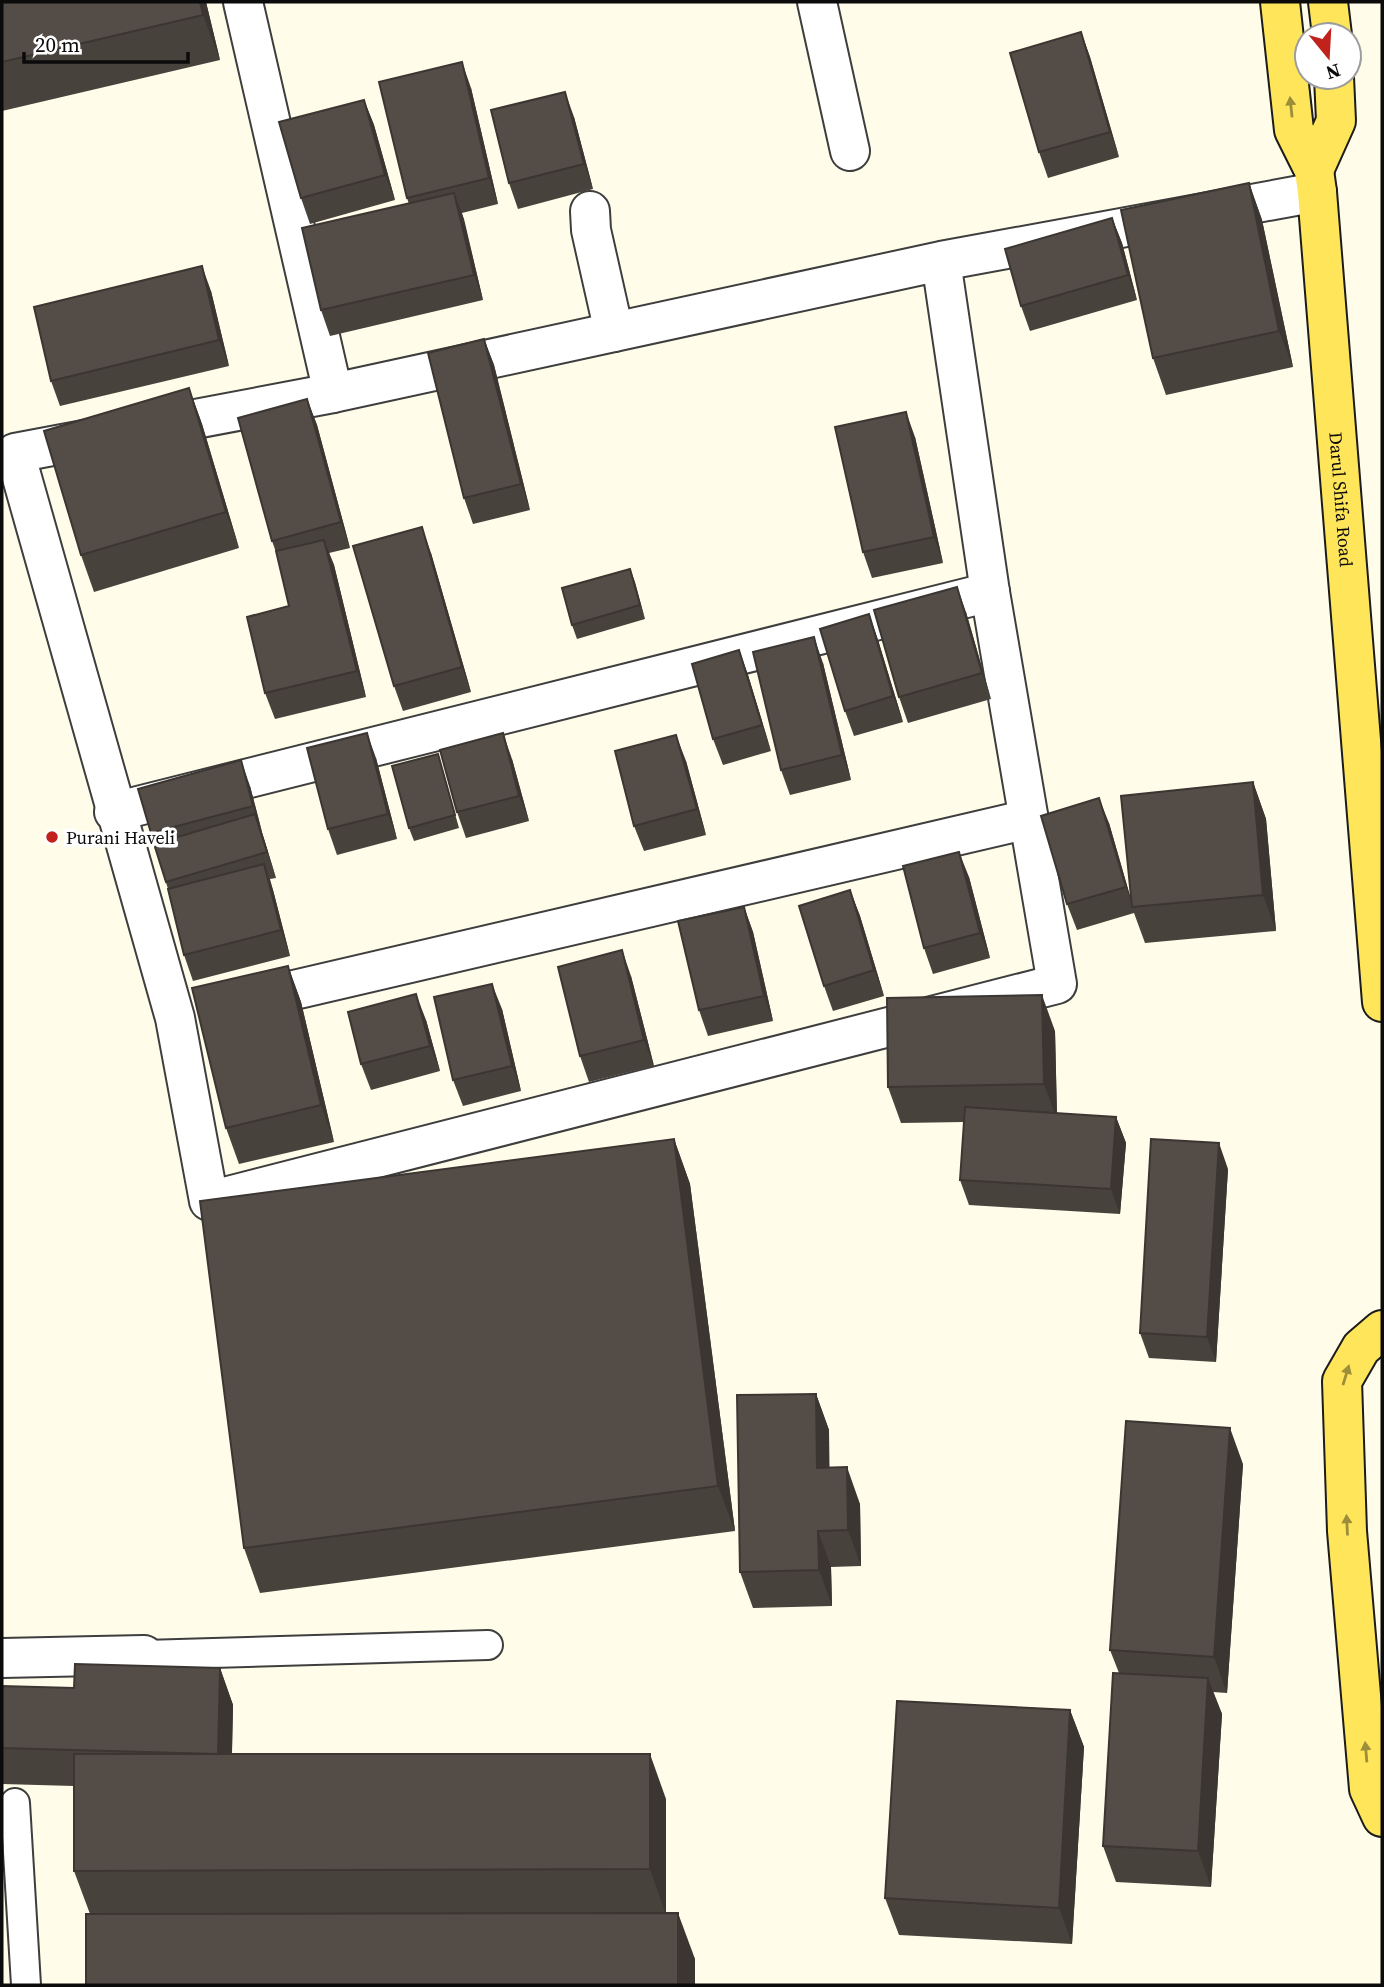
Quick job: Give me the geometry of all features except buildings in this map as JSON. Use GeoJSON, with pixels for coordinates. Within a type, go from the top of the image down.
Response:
{"type":"FeatureCollection","features":[{"type":"Feature","properties":{"kind":"main road","name":"Darul Shifa Road"},"geometry":{"type":"LineString","coordinates":[[1280,2],[1294,130],[1315,181],[1375,830],[1382,1002]]}},
{"type":"Feature","properties":{"kind":"main road"},"geometry":{"type":"LineString","coordinates":[[1328,2],[1330,21]]}},
{"type":"Feature","properties":{"kind":"main road"},"geometry":{"type":"LineString","coordinates":[[1315,181],[1336,121],[1335,91]]}},
{"type":"Feature","properties":{"kind":"main road"},"geometry":{"type":"LineString","coordinates":[[1382,1330],[1361,1348],[1342,1381],[1347,1531],[1369,1789],[1382,1817]]}},
{"type":"Feature","properties":{"kind":"street"},"geometry":{"type":"LineString","coordinates":[[243,2],[333,393]]}},
{"type":"Feature","properties":{"kind":"street"},"geometry":{"type":"LineString","coordinates":[[817,2],[850,151]]}},
{"type":"Feature","properties":{"kind":"street"},"geometry":{"type":"LineString","coordinates":[[941,261],[990,592],[1058,984],[209,1202],[175,1018],[114,812],[15,453],[333,393],[941,261],[1315,181]]}},
{"type":"Feature","properties":{"kind":"street"},"geometry":{"type":"LineString","coordinates":[[590,211],[591,230],[614,332]]}},
{"type":"Feature","properties":{"kind":"street"},"geometry":{"type":"LineString","coordinates":[[114,812],[990,592]]}},
{"type":"Feature","properties":{"kind":"street"},"geometry":{"type":"LineString","coordinates":[[175,1018],[1028,819]]}},
{"type":"Feature","properties":{"kind":"street"},"geometry":{"type":"LineString","coordinates":[[2,1658],[144,1655]]}},
{"type":"Feature","properties":{"kind":"lane"},"geometry":{"type":"LineString","coordinates":[[144,1655],[488,1645]]}},
{"type":"Feature","properties":{"kind":"lane"},"geometry":{"type":"LineString","coordinates":[[15,1803],[26,1985]]}},
{"type":"Feature","properties":{"kind":"place","name":"Purani Haveli"},"geometry":{"type":"Point","coordinates":[52,837]}}]}
